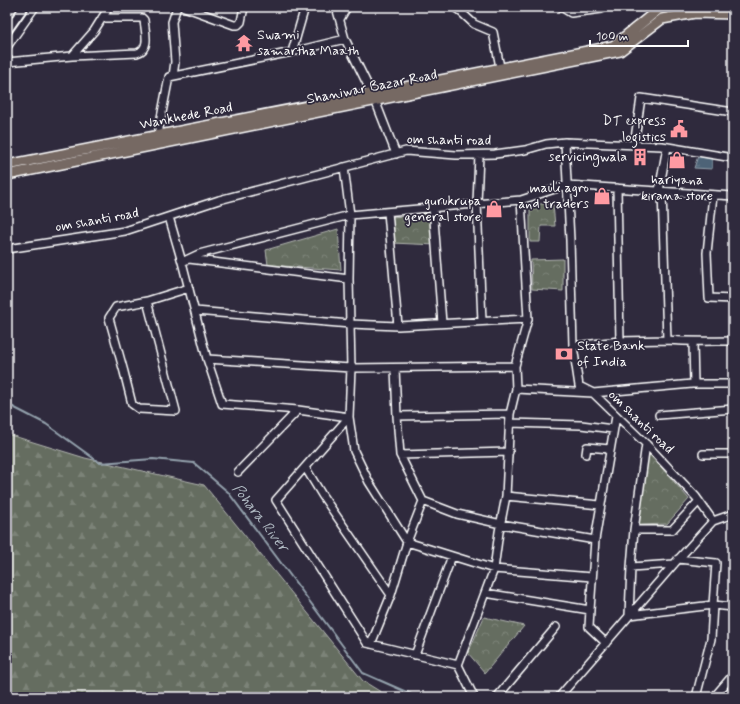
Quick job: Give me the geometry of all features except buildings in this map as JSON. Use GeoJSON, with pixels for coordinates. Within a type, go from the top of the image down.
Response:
{"type":"FeatureCollection","features":[{"type":"Feature","properties":{"kind":"main road","name":"Shaniwar Bazar Road"},"geometry":{"type":"LineString","coordinates":[[7,175],[613,46],[659,9],[672,7]]}},
{"type":"Feature","properties":{"kind":"main road"},"geometry":{"type":"LineString","coordinates":[[501,71],[620,51],[662,19],[695,13],[733,14]]}},
{"type":"Feature","properties":{"kind":"main road","name":"Wankhede Road"},"geometry":{"type":"LineString","coordinates":[[7,165],[159,135],[373,97]]}},
{"type":"Feature","properties":{"kind":"street"},"geometry":{"type":"LineString","coordinates":[[7,31],[24,7]]}},
{"type":"Feature","properties":{"kind":"street"},"geometry":{"type":"LineString","coordinates":[[7,47],[35,7]]}},
{"type":"Feature","properties":{"kind":"street"},"geometry":{"type":"LineString","coordinates":[[72,56],[94,31],[109,7]]}},
{"type":"Feature","properties":{"kind":"street"},"geometry":{"type":"LineString","coordinates":[[173,76],[175,62],[172,22],[177,7]]}},
{"type":"Feature","properties":{"kind":"street"},"geometry":{"type":"LineString","coordinates":[[184,7],[234,25],[238,25],[241,22],[244,7]]}},
{"type":"Feature","properties":{"kind":"street"},"geometry":{"type":"LineString","coordinates":[[292,52],[305,7]]}},
{"type":"Feature","properties":{"kind":"street"},"geometry":{"type":"LineString","coordinates":[[336,7],[345,39],[373,97],[396,154]]}},
{"type":"Feature","properties":{"kind":"street"},"geometry":{"type":"LineString","coordinates":[[340,19],[347,7]]}},
{"type":"Feature","properties":{"kind":"street"},"geometry":{"type":"LineString","coordinates":[[454,7],[474,24],[493,32],[501,71]]}},
{"type":"Feature","properties":{"kind":"street"},"geometry":{"type":"LineString","coordinates":[[561,7],[571,13],[602,9]]}},
{"type":"Feature","properties":{"kind":"street"},"geometry":{"type":"LineString","coordinates":[[7,62],[72,56],[137,53],[143,50],[146,45],[144,20],[142,18],[102,18]]}},
{"type":"Feature","properties":{"kind":"street"},"geometry":{"type":"LineString","coordinates":[[159,135],[169,77],[292,52],[345,39]]}},
{"type":"Feature","properties":{"kind":"street"},"geometry":{"type":"LineString","coordinates":[[634,145],[641,98],[733,112]]}},
{"type":"Feature","properties":{"kind":"street"},"geometry":{"type":"LineString","coordinates":[[565,142],[667,147],[733,158]]}},
{"type":"Feature","properties":{"kind":"street","name":"om shanti road"},"geometry":{"type":"LineString","coordinates":[[7,249],[125,231],[219,200],[406,151],[456,155],[479,155],[525,150],[546,144],[565,142],[573,346],[579,386],[593,393],[646,444],[699,501],[713,521]]}},
{"type":"Feature","properties":{"kind":"street"},"geometry":{"type":"LineString","coordinates":[[667,147],[661,192],[667,340]]}},
{"type":"Feature","properties":{"kind":"street"},"geometry":{"type":"LineString","coordinates":[[479,155],[477,203],[482,321]]}},
{"type":"Feature","properties":{"kind":"street"},"geometry":{"type":"LineString","coordinates":[[344,167],[350,215],[349,279],[351,368],[349,417],[354,450],[369,482],[407,542],[494,569],[592,577]]}},
{"type":"Feature","properties":{"kind":"street"},"geometry":{"type":"LineString","coordinates":[[182,262],[199,254],[350,215],[521,200],[567,185],[733,196]]}},
{"type":"Feature","properties":{"kind":"street"},"geometry":{"type":"LineString","coordinates":[[617,188],[620,342]]}},
{"type":"Feature","properties":{"kind":"street"},"geometry":{"type":"LineString","coordinates":[[713,195],[708,253],[709,298],[733,299]]}},
{"type":"Feature","properties":{"kind":"street"},"geometry":{"type":"LineString","coordinates":[[474,697],[458,665],[494,569],[506,496],[510,414],[516,389],[515,366],[528,319],[521,200]]}},
{"type":"Feature","properties":{"kind":"street"},"geometry":{"type":"LineString","coordinates":[[433,207],[442,323]]}},
{"type":"Feature","properties":{"kind":"street"},"geometry":{"type":"LineString","coordinates":[[388,212],[398,326]]}},
{"type":"Feature","properties":{"kind":"street"},"geometry":{"type":"LineString","coordinates":[[169,217],[222,404],[298,410],[349,417]]}},
{"type":"Feature","properties":{"kind":"street"},"geometry":{"type":"LineString","coordinates":[[189,259],[349,279]]}},
{"type":"Feature","properties":{"kind":"street"},"geometry":{"type":"LineString","coordinates":[[147,301],[176,411],[139,409],[132,404],[109,318],[116,307],[147,301],[189,288]]}},
{"type":"Feature","properties":{"kind":"street"},"geometry":{"type":"LineString","coordinates":[[195,311],[350,324],[398,326],[528,319]]}},
{"type":"Feature","properties":{"kind":"street"},"geometry":{"type":"LineString","coordinates":[[573,346],[667,340],[693,343],[702,341],[733,341]]}},
{"type":"Feature","properties":{"kind":"street"},"geometry":{"type":"LineString","coordinates":[[693,343],[694,384]]}},
{"type":"Feature","properties":{"kind":"street"},"geometry":{"type":"LineString","coordinates":[[208,359],[351,368],[515,366]]}},
{"type":"Feature","properties":{"kind":"street"},"geometry":{"type":"LineString","coordinates":[[395,368],[400,455],[423,501],[457,514],[501,524],[595,540]]}},
{"type":"Feature","properties":{"kind":"street"},"geometry":{"type":"LineString","coordinates":[[516,389],[593,393],[694,384],[733,384]]}},
{"type":"Feature","properties":{"kind":"street"},"geometry":{"type":"LineString","coordinates":[[659,415],[733,409]]}},
{"type":"Feature","properties":{"kind":"street"},"geometry":{"type":"LineString","coordinates":[[238,472],[298,410]]}},
{"type":"Feature","properties":{"kind":"street"},"geometry":{"type":"LineString","coordinates":[[397,416],[510,414]]}},
{"type":"Feature","properties":{"kind":"street"},"geometry":{"type":"LineString","coordinates":[[606,643],[589,627],[595,540],[616,416]]}},
{"type":"Feature","properties":{"kind":"street"},"geometry":{"type":"LineString","coordinates":[[349,417],[276,500],[367,643],[458,665]]}},
{"type":"Feature","properties":{"kind":"street"},"geometry":{"type":"LineString","coordinates":[[510,423],[581,425],[613,430]]}},
{"type":"Feature","properties":{"kind":"street"},"geometry":{"type":"LineString","coordinates":[[629,615],[634,530],[646,444]]}},
{"type":"Feature","properties":{"kind":"street"},"geometry":{"type":"LineString","coordinates":[[586,454],[587,447],[610,449]]}},
{"type":"Feature","properties":{"kind":"street"},"geometry":{"type":"LineString","coordinates":[[400,455],[509,452]]}},
{"type":"Feature","properties":{"kind":"street"},"geometry":{"type":"LineString","coordinates":[[703,454],[733,454]]}},
{"type":"Feature","properties":{"kind":"street"},"geometry":{"type":"LineString","coordinates":[[305,467],[322,495],[391,595]]}},
{"type":"Feature","properties":{"kind":"street"},"geometry":{"type":"LineString","coordinates":[[506,496],[600,505]]}},
{"type":"Feature","properties":{"kind":"street"},"geometry":{"type":"LineString","coordinates":[[371,644],[391,595],[407,542],[423,501]]}},
{"type":"Feature","properties":{"kind":"street"},"geometry":{"type":"LineString","coordinates":[[634,530],[672,530],[699,501]]}},
{"type":"Feature","properties":{"kind":"street"},"geometry":{"type":"LineString","coordinates":[[559,697],[629,615],[713,521],[733,514]]}},
{"type":"Feature","properties":{"kind":"street"},"geometry":{"type":"LineString","coordinates":[[415,655],[452,556]]}},
{"type":"Feature","properties":{"kind":"street"},"geometry":{"type":"LineString","coordinates":[[631,567],[676,562],[716,563],[711,639],[696,697]]}},
{"type":"Feature","properties":{"kind":"street"},"geometry":{"type":"LineString","coordinates":[[485,593],[590,610]]}},
{"type":"Feature","properties":{"kind":"street"},"geometry":{"type":"LineString","coordinates":[[629,615],[713,605],[733,607]]}},
{"type":"Feature","properties":{"kind":"street"},"geometry":{"type":"LineString","coordinates":[[497,697],[556,627]]}},
{"type":"Feature","properties":{"kind":"street"},"geometry":{"type":"LineString","coordinates":[[714,697],[733,675]]}},
{"type":"Feature","properties":{"kind":"green space"},"geometry":{"type":"Polygon","coordinates":[[[530,204],[553,204],[555,226],[541,226],[540,242],[530,242],[530,204]]]}},
{"type":"Feature","properties":{"kind":"green space"},"geometry":{"type":"Polygon","coordinates":[[[433,214],[436,245],[392,243],[391,217],[433,214]]]}},
{"type":"Feature","properties":{"kind":"green space"},"geometry":{"type":"Polygon","coordinates":[[[338,229],[341,270],[268,265],[266,250],[338,229]]]}},
{"type":"Feature","properties":{"kind":"green space"},"geometry":{"type":"Polygon","coordinates":[[[563,259],[563,291],[532,289],[531,260],[563,259]]]}},
{"type":"Feature","properties":{"kind":"green space"},"geometry":{"type":"Polygon","coordinates":[[[7,434],[85,458],[204,485],[363,681],[389,697],[7,697],[7,434]]]}},
{"type":"Feature","properties":{"kind":"green space"},"geometry":{"type":"Polygon","coordinates":[[[648,452],[689,499],[667,524],[639,525],[648,452]]]}},
{"type":"Feature","properties":{"kind":"green space"},"geometry":{"type":"Polygon","coordinates":[[[484,617],[524,626],[485,673],[468,653],[484,617]]]}},
{"type":"Feature","properties":{"kind":"water"},"geometry":{"type":"Polygon","coordinates":[[[698,156],[712,159],[712,169],[694,168],[698,156]]]}},
{"type":"Feature","properties":{"kind":"waterway","name":"Pohara River"},"geometry":{"type":"LineString","coordinates":[[7,404],[46,424],[100,463],[153,459],[194,463],[228,492],[363,673],[411,694],[414,697]]}},
{"type":"Feature","properties":{"kind":"place","name":"Swami samartha Maath"},"geometry":{"type":"Point","coordinates":[244,43]}},
{"type":"Feature","properties":{"kind":"place","name":"DT express logistics"},"geometry":{"type":"Point","coordinates":[679,129]}},
{"type":"Feature","properties":{"kind":"place","name":"servicingwala"},"geometry":{"type":"Point","coordinates":[640,157]}},
{"type":"Feature","properties":{"kind":"place","name":"hariyana kirana store"},"geometry":{"type":"Point","coordinates":[677,160]}},
{"type":"Feature","properties":{"kind":"place","name":"mauli agro and traders"},"geometry":{"type":"Point","coordinates":[602,196]}},
{"type":"Feature","properties":{"kind":"place","name":"gurukrupa general store"},"geometry":{"type":"Point","coordinates":[494,209]}},
{"type":"Feature","properties":{"kind":"place","name":"State Bank of India"},"geometry":{"type":"Point","coordinates":[564,354]}}]}
